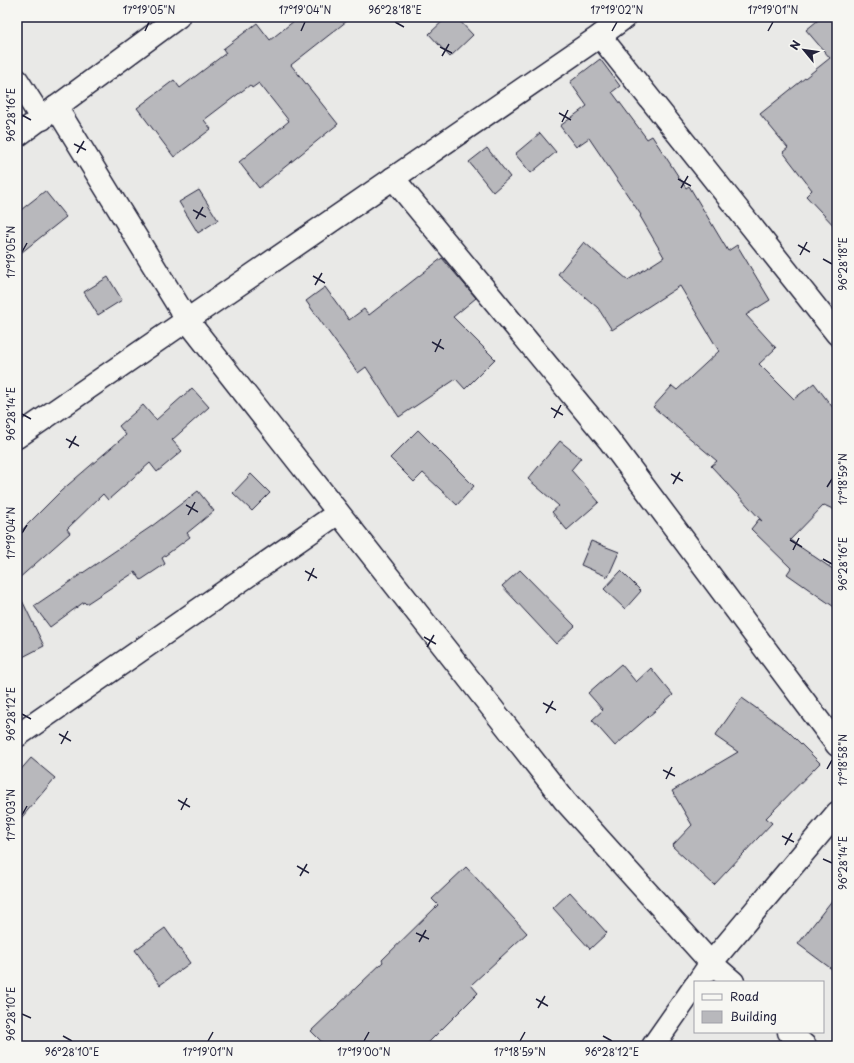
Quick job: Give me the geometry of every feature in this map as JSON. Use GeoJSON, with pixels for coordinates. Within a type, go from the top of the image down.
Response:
{"type":"FeatureCollection","features":[{"type":"Feature","properties":{"kind":"street"},"geometry":{"type":"LineString","coordinates":[[17,136],[178,17]]}},
{"type":"Feature","properties":{"kind":"street"},"geometry":{"type":"LineString","coordinates":[[17,437],[600,36],[625,17]]}},
{"type":"Feature","properties":{"kind":"street"},"geometry":{"type":"LineString","coordinates":[[600,36],[837,334]]}},
{"type":"Feature","properties":{"kind":"street"},"geometry":{"type":"LineString","coordinates":[[17,80],[49,113],[187,320],[565,801],[711,963],[732,981]]}},
{"type":"Feature","properties":{"kind":"street"},"geometry":{"type":"LineString","coordinates":[[393,178],[610,440],[837,745]]}},
{"type":"Feature","properties":{"kind":"street"},"geometry":{"type":"LineString","coordinates":[[17,736],[338,512]]}},
{"type":"Feature","properties":{"kind":"street"},"geometry":{"type":"LineString","coordinates":[[699,981],[711,963],[837,813]]}},
{"type":"Feature","properties":{"kind":"street"},"geometry":{"type":"LineString","coordinates":[[654,1046],[694,987]]}},
{"type":"Feature","properties":{"kind":"street"},"geometry":{"type":"LineString","coordinates":[[790,1033],[805,1046]]}},
{"type":"Feature","properties":{"kind":"building"},"geometry":{"type":"Polygon","coordinates":[[[299,17],[352,17],[291,65],[338,124],[259,188],[239,162],[289,121],[259,83],[252,88],[250,85],[204,120],[211,129],[174,157],[137,108],[174,80],[180,88],[226,53],[223,49],[257,23],[270,40],[299,17]]]}},
{"type":"Feature","properties":{"kind":"building"},"geometry":{"type":"Polygon","coordinates":[[[447,17],[456,17],[473,35],[450,57],[429,34],[447,17]]]}},
{"type":"Feature","properties":{"kind":"building"},"geometry":{"type":"Polygon","coordinates":[[[822,17],[837,17],[837,229],[806,196],[812,190],[783,152],[788,148],[760,114],[830,58],[806,30],[822,17]]]}},
{"type":"Feature","properties":{"kind":"building"},"geometry":{"type":"Polygon","coordinates":[[[600,59],[620,86],[612,92],[647,139],[652,136],[686,188],[689,186],[728,251],[737,245],[770,300],[746,315],[776,348],[759,364],[794,399],[814,383],[837,413],[837,511],[824,505],[790,540],[837,572],[837,609],[787,574],[791,568],[751,529],[759,519],[762,521],[711,466],[717,461],[653,407],[672,386],[677,390],[719,351],[680,286],[612,330],[598,308],[558,274],[584,242],[628,280],[664,257],[640,216],[641,215],[589,138],[576,147],[560,126],[587,106],[570,82],[600,59]]]}},
{"type":"Feature","properties":{"kind":"building"},"geometry":{"type":"Polygon","coordinates":[[[540,133],[556,152],[531,173],[515,154],[540,133]]]}},
{"type":"Feature","properties":{"kind":"building"},"geometry":{"type":"Polygon","coordinates":[[[487,148],[510,177],[493,192],[469,162],[487,148]]]}},
{"type":"Feature","properties":{"kind":"building"},"geometry":{"type":"Polygon","coordinates":[[[199,190],[218,220],[198,233],[179,202],[199,190]]]}},
{"type":"Feature","properties":{"kind":"building"},"geometry":{"type":"Polygon","coordinates":[[[45,191],[66,217],[17,256],[17,213],[45,191]]]}},
{"type":"Feature","properties":{"kind":"building"},"geometry":{"type":"Polygon","coordinates":[[[442,258],[476,298],[453,317],[495,359],[465,389],[456,379],[399,417],[366,367],[358,373],[306,301],[325,287],[349,320],[364,309],[369,315],[442,258]]]}},
{"type":"Feature","properties":{"kind":"building"},"geometry":{"type":"Polygon","coordinates":[[[108,277],[122,300],[98,315],[84,292],[108,277]]]}},
{"type":"Feature","properties":{"kind":"building"},"geometry":{"type":"Polygon","coordinates":[[[192,388],[209,407],[172,440],[182,451],[157,472],[150,463],[108,500],[103,494],[67,529],[70,533],[17,580],[17,535],[61,491],[126,435],[119,426],[143,405],[156,420],[192,388]]]}},
{"type":"Feature","properties":{"kind":"building"},"geometry":{"type":"Polygon","coordinates":[[[418,430],[474,486],[457,505],[423,473],[414,482],[390,458],[418,430]]]}},
{"type":"Feature","properties":{"kind":"building"},"geometry":{"type":"Polygon","coordinates":[[[560,441],[581,458],[571,470],[599,502],[567,530],[552,512],[559,506],[528,479],[560,441]]]}},
{"type":"Feature","properties":{"kind":"building"},"geometry":{"type":"Polygon","coordinates":[[[251,474],[270,493],[252,511],[233,493],[251,474]]]}},
{"type":"Feature","properties":{"kind":"building"},"geometry":{"type":"Polygon","coordinates":[[[198,491],[214,511],[187,533],[190,537],[162,558],[165,564],[141,580],[135,572],[86,604],[84,602],[50,627],[34,606],[152,526],[198,491]]]}},
{"type":"Feature","properties":{"kind":"building"},"geometry":{"type":"Polygon","coordinates":[[[591,541],[619,552],[608,577],[581,565],[591,541]]]}},
{"type":"Feature","properties":{"kind":"building"},"geometry":{"type":"Polygon","coordinates":[[[520,570],[575,626],[556,644],[502,586],[520,570]]]}},
{"type":"Feature","properties":{"kind":"building"},"geometry":{"type":"Polygon","coordinates":[[[621,571],[641,591],[625,609],[604,589],[621,571]]]}},
{"type":"Feature","properties":{"kind":"building"},"geometry":{"type":"Polygon","coordinates":[[[17,590],[44,646],[17,660],[17,590]]]}},
{"type":"Feature","properties":{"kind":"building"},"geometry":{"type":"Polygon","coordinates":[[[621,664],[636,682],[651,668],[673,695],[615,746],[592,720],[603,710],[588,693],[621,664]]]}},
{"type":"Feature","properties":{"kind":"building"},"geometry":{"type":"Polygon","coordinates":[[[742,698],[788,731],[820,763],[766,818],[772,823],[714,885],[672,846],[692,825],[672,791],[738,752],[715,736],[742,698]]]}},
{"type":"Feature","properties":{"kind":"building"},"geometry":{"type":"Polygon","coordinates":[[[31,758],[55,778],[17,823],[17,774],[31,758]]]}},
{"type":"Feature","properties":{"kind":"building"},"geometry":{"type":"Polygon","coordinates":[[[466,867],[527,933],[471,985],[478,993],[425,1046],[326,1046],[311,1031],[383,962],[382,960],[438,905],[432,899],[466,867]]]}},
{"type":"Feature","properties":{"kind":"building"},"geometry":{"type":"Polygon","coordinates":[[[570,892],[607,933],[590,949],[553,908],[570,892]]]}},
{"type":"Feature","properties":{"kind":"building"},"geometry":{"type":"Polygon","coordinates":[[[837,894],[837,973],[798,944],[837,894]]]}},
{"type":"Feature","properties":{"kind":"building"},"geometry":{"type":"Polygon","coordinates":[[[165,928],[190,963],[160,985],[135,950],[165,928]]]}}]}
